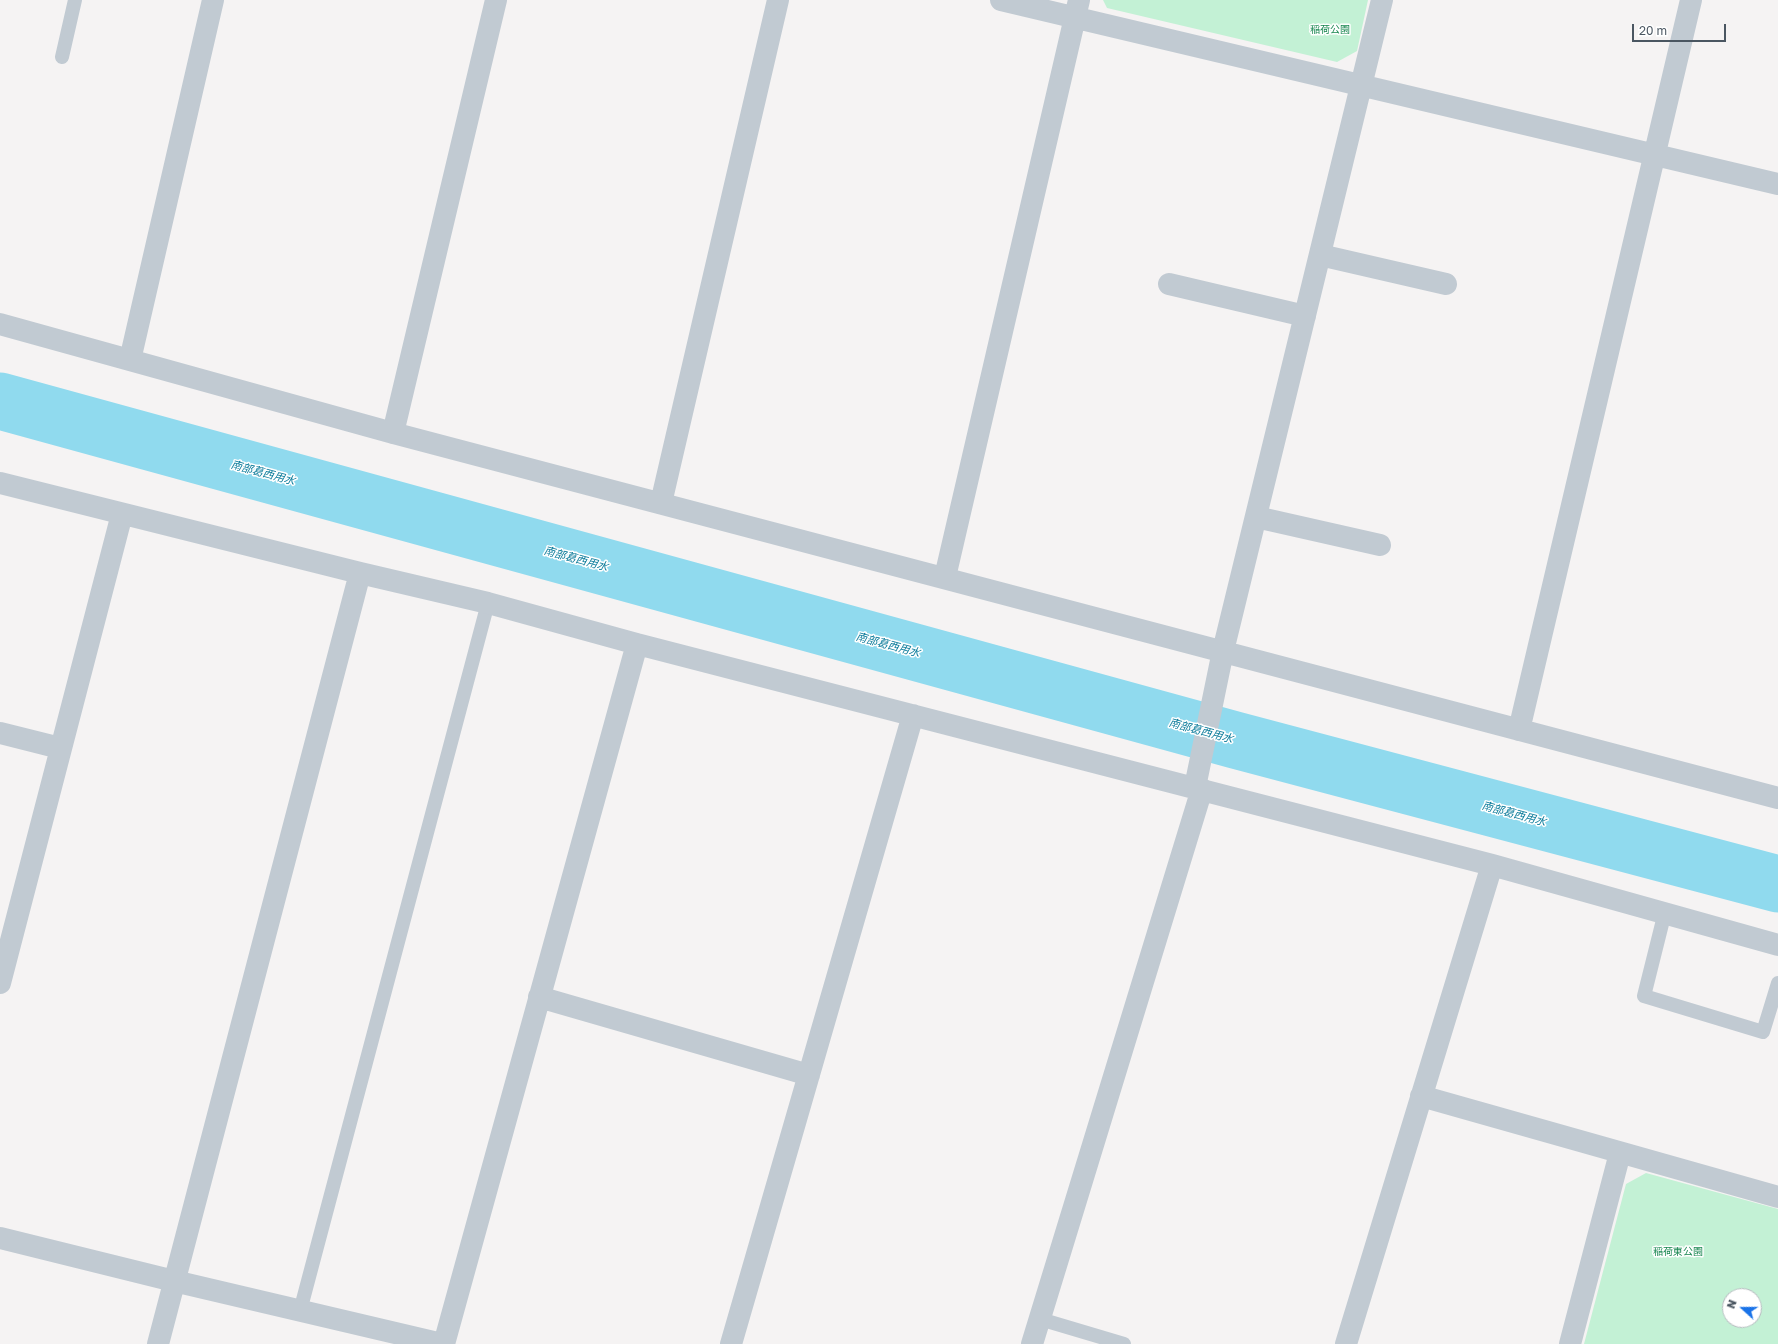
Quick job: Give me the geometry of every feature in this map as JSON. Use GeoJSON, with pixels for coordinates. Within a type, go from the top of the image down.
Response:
{"type":"FeatureCollection","features":[{"type":"Feature","properties":{"kind":"street"},"geometry":{"type":"LineString","coordinates":[[393,433],[496,0]]}},
{"type":"Feature","properties":{"kind":"street"},"geometry":{"type":"LineString","coordinates":[[661,503],[778,0]]}},
{"type":"Feature","properties":{"kind":"street"},"geometry":{"type":"LineString","coordinates":[[1001,0],[1077,9],[1361,85],[1778,184]]}},
{"type":"Feature","properties":{"kind":"street"},"geometry":{"type":"LineString","coordinates":[[1032,1344],[1198,788],[1223,651],[1382,0]]}},
{"type":"Feature","properties":{"kind":"street"},"geometry":{"type":"LineString","coordinates":[[1519,730],[1691,0]]}},
{"type":"Feature","properties":{"kind":"street"},"geometry":{"type":"LineString","coordinates":[[130,360],[210,1]]}},
{"type":"Feature","properties":{"kind":"street"},"geometry":{"type":"LineString","coordinates":[[945,577],[1077,9]]}},
{"type":"Feature","properties":{"kind":"street"},"geometry":{"type":"LineString","coordinates":[[1320,255],[1446,284]]}},
{"type":"Feature","properties":{"kind":"street"},"geometry":{"type":"LineString","coordinates":[[1169,284],[1305,316]]}},
{"type":"Feature","properties":{"kind":"street"},"geometry":{"type":"LineString","coordinates":[[0,324],[393,433],[945,577],[1778,798]]}},
{"type":"Feature","properties":{"kind":"street"},"geometry":{"type":"LineString","coordinates":[[0,483],[360,573],[488,603],[637,644],[1492,865],[1665,912],[1778,945]]}},
{"type":"Feature","properties":{"kind":"street"},"geometry":{"type":"LineString","coordinates":[[0,984],[60,748],[122,514]]}},
{"type":"Feature","properties":{"kind":"street"},"geometry":{"type":"LineString","coordinates":[[1256,517],[1380,545]]}},
{"type":"Feature","properties":{"kind":"street"},"geometry":{"type":"LineString","coordinates":[[158,1344],[360,573]]}},
{"type":"Feature","properties":{"kind":"street"},"geometry":{"type":"LineString","coordinates":[[0,1238],[174,1282],[443,1344],[637,644]]}},
{"type":"Feature","properties":{"kind":"street"},"geometry":{"type":"LineString","coordinates":[[732,1344],[913,715]]}},
{"type":"Feature","properties":{"kind":"street"},"geometry":{"type":"LineString","coordinates":[[0,733],[60,748]]}},
{"type":"Feature","properties":{"kind":"street"},"geometry":{"type":"LineString","coordinates":[[1346,1344],[1492,865]]}},
{"type":"Feature","properties":{"kind":"street"},"geometry":{"type":"LineString","coordinates":[[539,997],[809,1075]]}},
{"type":"Feature","properties":{"kind":"street"},"geometry":{"type":"LineString","coordinates":[[1421,1096],[1778,1197]]}},
{"type":"Feature","properties":{"kind":"street"},"geometry":{"type":"LineString","coordinates":[[1570,1344],[1620,1153]]}},
{"type":"Feature","properties":{"kind":"lane"},"geometry":{"type":"LineString","coordinates":[[62,57],[75,0]]}},
{"type":"Feature","properties":{"kind":"lane"},"geometry":{"type":"LineString","coordinates":[[300,1311],[488,603]]}},
{"type":"Feature","properties":{"kind":"lane"},"geometry":{"type":"LineString","coordinates":[[1665,912],[1644,996],[1763,1032],[1778,983]]}},
{"type":"Feature","properties":{"kind":"lane"},"geometry":{"type":"LineString","coordinates":[[1040,1318],[1124,1344]]}},
{"type":"Feature","properties":{"kind":"green space","name":"稲荷公園"},"geometry":{"type":"Polygon","coordinates":[[[1103,0],[1368,0],[1357,51],[1337,62],[1107,8],[1103,0]]]}},
{"type":"Feature","properties":{"kind":"green space","name":"稲荷東公園"},"geometry":{"type":"Polygon","coordinates":[[[1646,1173],[1778,1209],[1778,1344],[1584,1344],[1626,1184],[1646,1173]]]}},
{"type":"Feature","properties":{"kind":"waterway","name":"南部葛西用水"},"geometry":{"type":"LineString","coordinates":[[0,401],[1235,740],[1778,884]]}}]}
